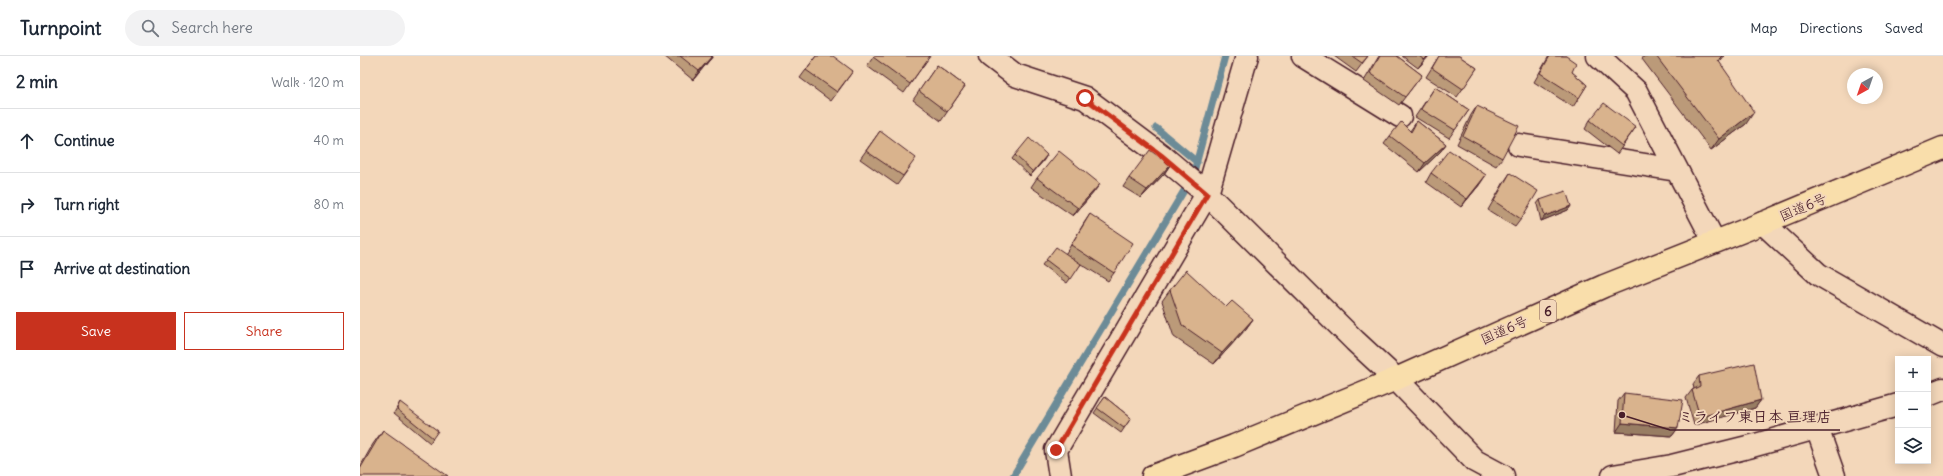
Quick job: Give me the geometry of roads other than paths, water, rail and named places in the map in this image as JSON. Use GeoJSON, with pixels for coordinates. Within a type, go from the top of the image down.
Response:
{"type":"FeatureCollection","features":[{"type":"Feature","properties":{"kind":"highway","name":"国道6号"},"geometry":{"type":"LineString","coordinates":[[1153,476],[1234,446],[1396,379],[1604,286],[1714,241],[1764,223],[1943,148]]}},
{"type":"Feature","properties":{"kind":"street"},"geometry":{"type":"LineString","coordinates":[[990,56],[1015,75],[1085,98],[1161,155],[1207,194],[1355,341],[1396,379],[1475,461],[1503,476]]}},
{"type":"Feature","properties":{"kind":"street"},"geometry":{"type":"LineString","coordinates":[[1060,476],[1056,450],[1207,194],[1247,56]]}},
{"type":"Feature","properties":{"kind":"street"},"geometry":{"type":"LineString","coordinates":[[1303,56],[1400,116]]}},
{"type":"Feature","properties":{"kind":"street"},"geometry":{"type":"LineString","coordinates":[[1598,56],[1636,91],[1714,241]]}},
{"type":"Feature","properties":{"kind":"street"},"geometry":{"type":"LineString","coordinates":[[1519,145],[1676,170]]}},
{"type":"Feature","properties":{"kind":"street"},"geometry":{"type":"LineString","coordinates":[[1764,223],[1818,274],[1943,346]]}},
{"type":"Feature","properties":{"kind":"street"},"geometry":{"type":"LineString","coordinates":[[1931,393],[1943,389]]}},
{"type":"Feature","properties":{"kind":"street"},"geometry":{"type":"LineString","coordinates":[[1613,476],[1672,466],[1895,406]]}},
{"type":"Feature","properties":{"kind":"street"},"geometry":{"type":"LineString","coordinates":[[1817,428],[1834,476]]}},
{"type":"Feature","properties":{"kind":"waterway"},"geometry":{"type":"LineString","coordinates":[[1195,168],[1225,56]]}},
{"type":"Feature","properties":{"kind":"waterway"},"geometry":{"type":"LineString","coordinates":[[1156,128],[1197,162]]}},
{"type":"Feature","properties":{"kind":"waterway"},"geometry":{"type":"LineString","coordinates":[[1013,476],[1185,189]]}},
{"type":"Feature","properties":{"kind":"place","name":"ミライフ東日本 亘理店"},"geometry":{"type":"Point","coordinates":[1622,415]}}]}
